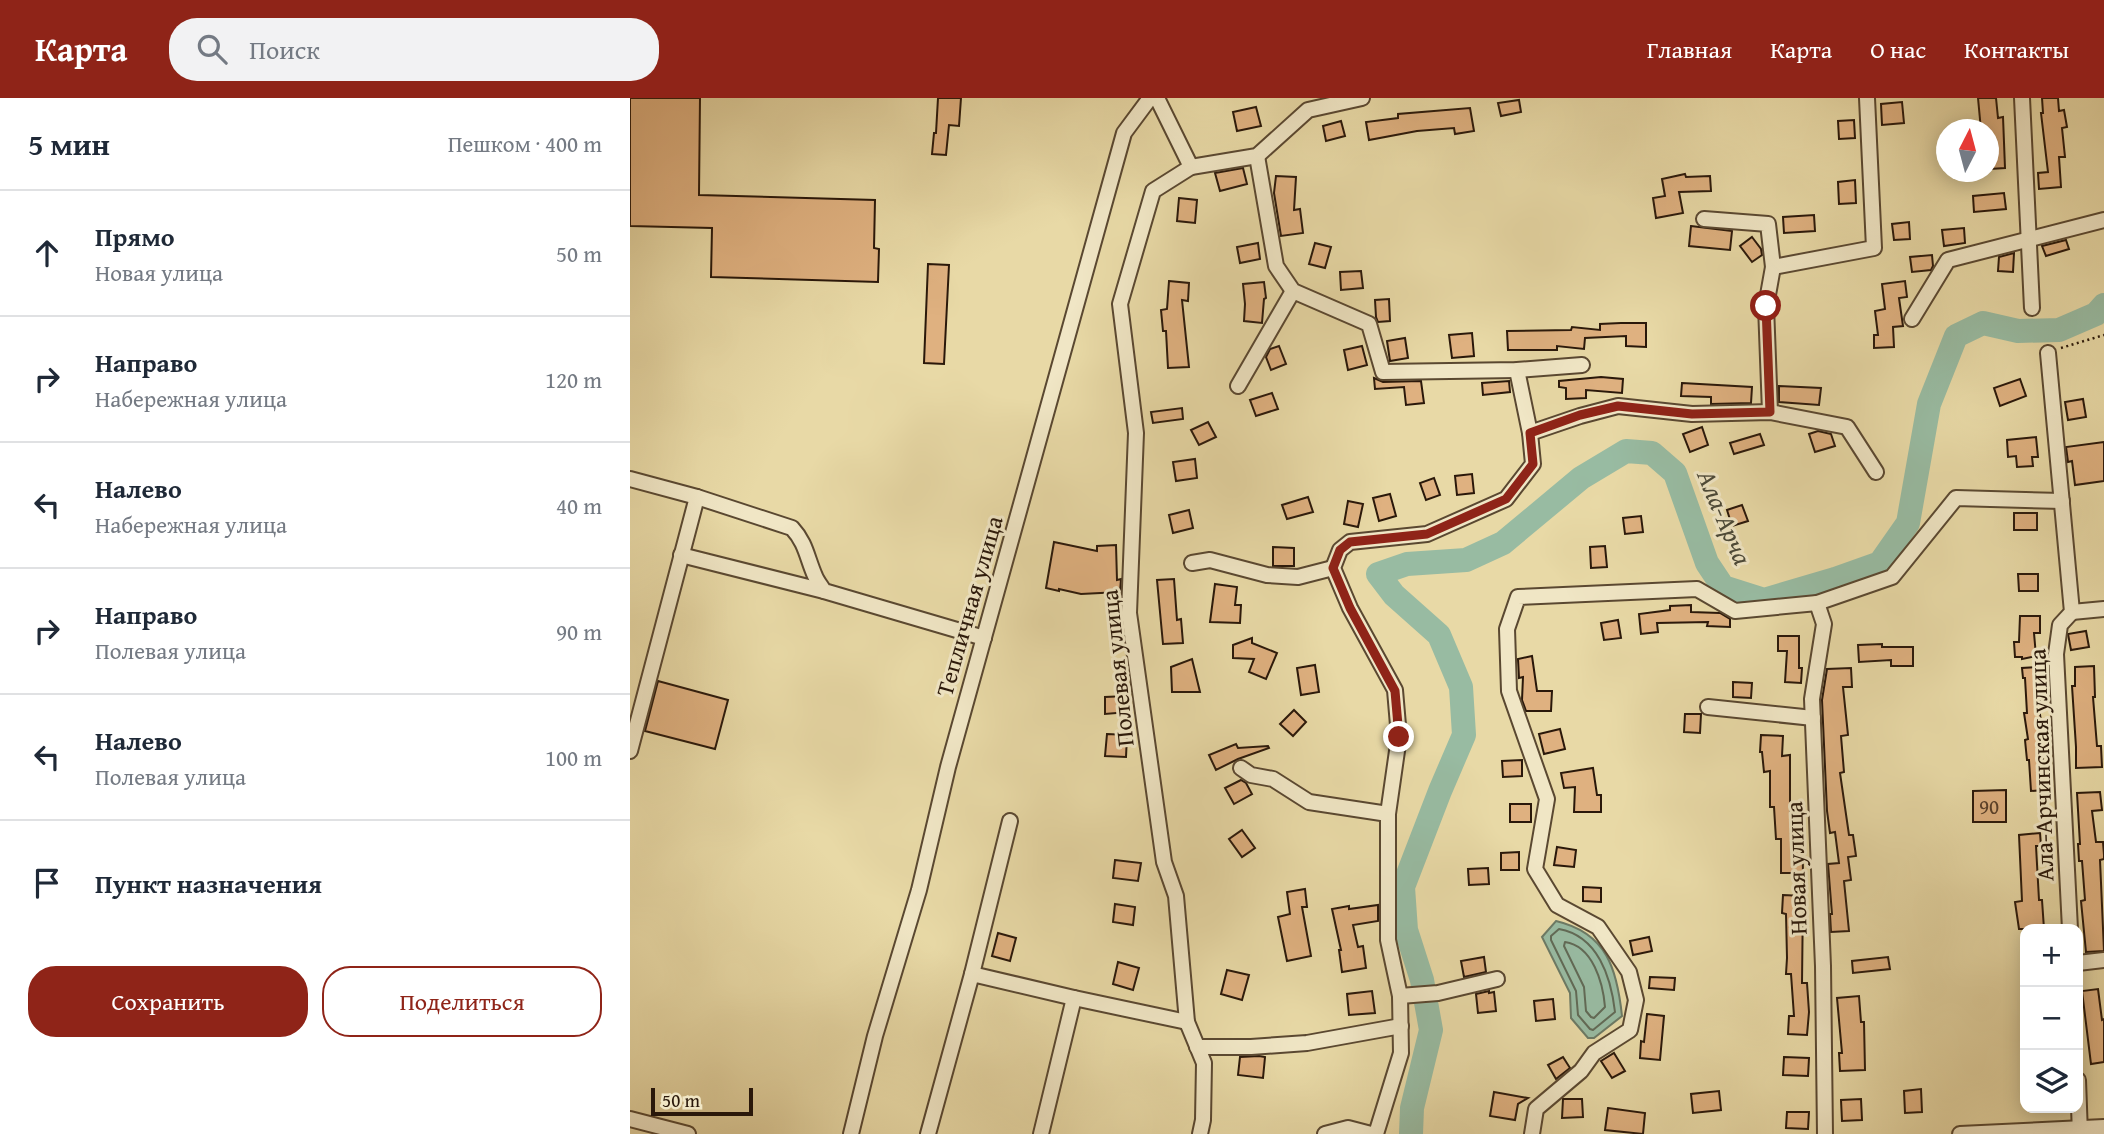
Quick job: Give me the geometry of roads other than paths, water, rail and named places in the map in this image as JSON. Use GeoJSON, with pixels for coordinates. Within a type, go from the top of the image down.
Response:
{"type":"FeatureCollection","features":[{"type":"Feature","properties":{"kind":"street","name":"Тепличная улица"},"geometry":{"type":"LineString","coordinates":[[851,1134],[875,1036],[919,890],[948,766],[1124,133],[1150,98]]}},
{"type":"Feature","properties":{"kind":"street"},"geometry":{"type":"LineString","coordinates":[[1157,98],[1191,167],[1257,156],[1308,110],[1362,98]]}},
{"type":"Feature","properties":{"kind":"street"},"geometry":{"type":"LineString","coordinates":[[1773,267],[1874,248],[1867,98]]}},
{"type":"Feature","properties":{"kind":"street"},"geometry":{"type":"LineString","coordinates":[[2022,98],[2032,308]]}},
{"type":"Feature","properties":{"kind":"street"},"geometry":{"type":"LineString","coordinates":[[1257,156],[1276,266],[1293,291],[1369,324],[1382,372],[1517,370],[1582,365]]}},
{"type":"Feature","properties":{"kind":"street","name":"Полевая улица"},"geometry":{"type":"LineString","coordinates":[[1191,167],[1153,191],[1120,304],[1136,433],[1129,613],[1164,862],[1176,896],[1187,1021],[1204,1063],[1203,1120],[1200,1134]]}},
{"type":"Feature","properties":{"kind":"street"},"geometry":{"type":"LineString","coordinates":[[1704,219],[1768,224],[1773,267],[1766,306],[1770,412]]}},
{"type":"Feature","properties":{"kind":"street"},"geometry":{"type":"LineString","coordinates":[[1912,319],[1948,260],[2104,220]]}},
{"type":"Feature","properties":{"kind":"street"},"geometry":{"type":"LineString","coordinates":[[1238,386],[1293,291]]}},
{"type":"Feature","properties":{"kind":"street"},"geometry":{"type":"LineString","coordinates":[[2048,353],[2072,612],[2104,608]]}},
{"type":"Feature","properties":{"kind":"street"},"geometry":{"type":"LineString","coordinates":[[1325,1134],[1348,1128],[1373,1134],[1401,1053],[1400,996],[1388,940],[1388,814],[1399,737],[1395,691],[1350,608],[1333,568],[1340,550],[1350,542],[1427,534],[1506,499],[1533,464],[1530,433],[1517,370]]}},
{"type":"Feature","properties":{"kind":"street"},"geometry":{"type":"LineString","coordinates":[[1530,433],[1580,415],[1618,406],[1692,414],[1770,412],[1847,427],[1876,472]]}},
{"type":"Feature","properties":{"kind":"street"},"geometry":{"type":"LineString","coordinates":[[630,479],[697,496],[792,528],[806,547],[815,576],[824,591]]}},
{"type":"Feature","properties":{"kind":"street"},"geometry":{"type":"LineString","coordinates":[[630,751],[697,496]]}},
{"type":"Feature","properties":{"kind":"street"},"geometry":{"type":"LineString","coordinates":[[1532,1134],[1536,1110],[1581,1072],[1594,1053],[1630,1030],[1636,1000],[1629,972],[1598,927],[1557,905],[1535,869],[1547,799],[1509,691],[1507,629],[1518,597],[1697,589],[1735,611],[1817,603],[1892,578],[1956,498],[2062,501]]}},
{"type":"Feature","properties":{"kind":"street"},"geometry":{"type":"LineString","coordinates":[[681,555],[824,591],[984,638]]}},
{"type":"Feature","properties":{"kind":"street"},"geometry":{"type":"LineString","coordinates":[[1192,564],[1209,560],[1267,575],[1297,577],[1333,568]]}},
{"type":"Feature","properties":{"kind":"street","name":"Новая улица"},"geometry":{"type":"LineString","coordinates":[[1817,603],[1824,624],[1812,699],[1823,967],[1825,1134]]}},
{"type":"Feature","properties":{"kind":"street","name":"Ала-Арчинская улица"},"geometry":{"type":"LineString","coordinates":[[2070,924],[2056,654],[2060,625],[2072,612]]}},
{"type":"Feature","properties":{"kind":"street"},"geometry":{"type":"LineString","coordinates":[[1708,707],[1813,718]]}},
{"type":"Feature","properties":{"kind":"street"},"geometry":{"type":"LineString","coordinates":[[1241,768],[1251,775],[1273,779],[1309,802],[1388,814]]}},
{"type":"Feature","properties":{"kind":"street"},"geometry":{"type":"LineString","coordinates":[[928,1134],[1010,821]]}},
{"type":"Feature","properties":{"kind":"street"},"geometry":{"type":"LineString","coordinates":[[2083,962],[2104,960]]}},
{"type":"Feature","properties":{"kind":"street"},"geometry":{"type":"LineString","coordinates":[[972,974],[1187,1021]]}},
{"type":"Feature","properties":{"kind":"street"},"geometry":{"type":"LineString","coordinates":[[1400,996],[1438,993],[1497,979]]}},
{"type":"Feature","properties":{"kind":"street"},"geometry":{"type":"LineString","coordinates":[[1041,1134],[1074,998]]}},
{"type":"Feature","properties":{"kind":"street"},"geometry":{"type":"LineString","coordinates":[[1197,1047],[1307,1043],[1401,1026]]}},
{"type":"Feature","properties":{"kind":"street"},"geometry":{"type":"LineString","coordinates":[[2079,1113],[2080,1131]]}},
{"type":"Feature","properties":{"kind":"street"},"geometry":{"type":"LineString","coordinates":[[630,1119],[688,1134]]}},
{"type":"Feature","properties":{"kind":"street"},"geometry":{"type":"LineString","coordinates":[[1960,1134],[2080,1131],[2104,1127]]}},
{"type":"Feature","properties":{"kind":"water"},"geometry":{"type":"Polygon","coordinates":[[[1556,921],[1587,934],[1598,944],[1606,955],[1617,983],[1622,1016],[1594,1038],[1588,1038],[1571,1018],[1570,993],[1542,937],[1556,921]]]}},
{"type":"Feature","properties":{"kind":"waterway","name":"Ала-Арча"},"geometry":{"type":"LineString","coordinates":[[1411,1134],[1412,1108],[1431,1030],[1422,980],[1406,930],[1403,887],[1464,735],[1461,687],[1439,635],[1394,595],[1378,574],[1407,564],[1466,560],[1503,543],[1581,478],[1626,451],[1652,453],[1675,473],[1707,563],[1723,587],[1764,600],[1880,563],[1908,523],[1929,404],[1956,336],[1983,323],[2018,331],[2059,330],[2096,314],[2104,305]]}}]}
